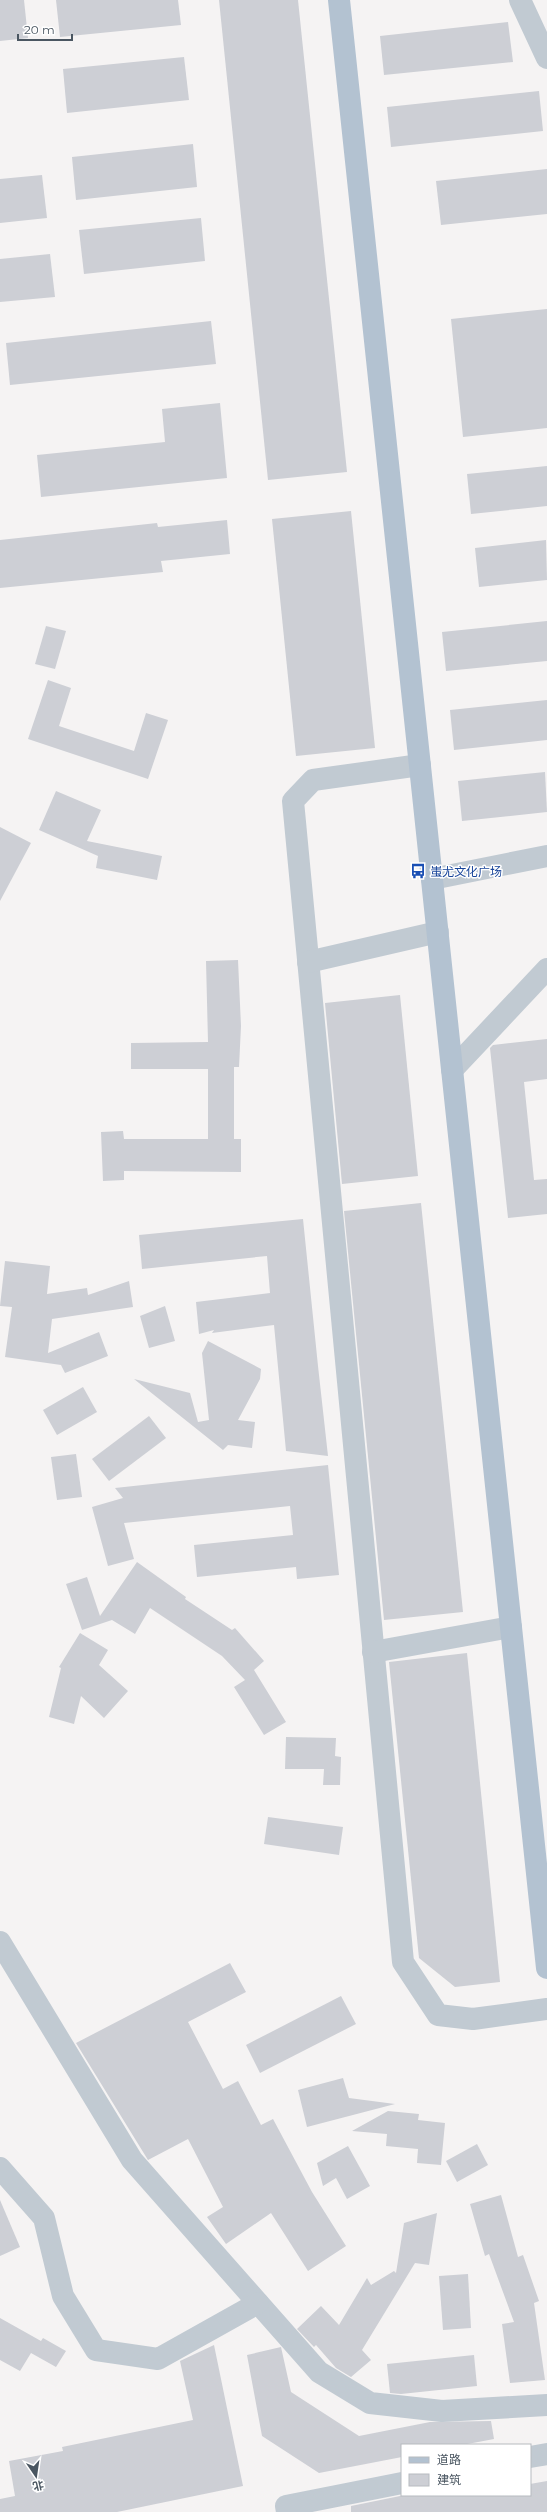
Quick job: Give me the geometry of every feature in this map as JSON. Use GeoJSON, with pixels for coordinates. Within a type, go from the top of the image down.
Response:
{"type":"FeatureCollection","features":[{"type":"Feature","properties":{"kind":"main road"},"geometry":{"type":"LineString","coordinates":[[339,0],[547,1968]]}},
{"type":"Feature","properties":{"kind":"street"},"geometry":{"type":"LineString","coordinates":[[520,0],[547,58]]}},
{"type":"Feature","properties":{"kind":"street"},"geometry":{"type":"LineString","coordinates":[[420,765],[313,780],[293,801],[403,1962],[438,2015],[473,2019],[547,2009]]}},
{"type":"Feature","properties":{"kind":"street"},"geometry":{"type":"LineString","coordinates":[[432,879],[547,856]]}},
{"type":"Feature","properties":{"kind":"street"},"geometry":{"type":"LineString","coordinates":[[308,962],[438,932]]}},
{"type":"Feature","properties":{"kind":"street"},"geometry":{"type":"LineString","coordinates":[[452,1070],[547,969]]}},
{"type":"Feature","properties":{"kind":"street"},"geometry":{"type":"LineString","coordinates":[[373,1652],[511,1627]]}},
{"type":"Feature","properties":{"kind":"street"},"geometry":{"type":"LineString","coordinates":[[0,1942],[132,2160],[319,2372],[370,2403],[442,2411],[547,2405]]}},
{"type":"Feature","properties":{"kind":"street"},"geometry":{"type":"LineString","coordinates":[[0,2168],[44,2218],[63,2296],[96,2350],[158,2359],[258,2303]]}},
{"type":"Feature","properties":{"kind":"street"},"geometry":{"type":"LineString","coordinates":[[531,2457],[547,2454]]}},
{"type":"Feature","properties":{"kind":"street"},"geometry":{"type":"LineString","coordinates":[[287,2512],[286,2506],[401,2483]]}},
{"type":"Feature","properties":{"kind":"building"},"geometry":{"type":"Polygon","coordinates":[[[0,0],[24,0],[28,38],[0,41],[0,0]]]}},
{"type":"Feature","properties":{"kind":"building"},"geometry":{"type":"Polygon","coordinates":[[[56,0],[178,0],[181,25],[60,37],[56,0]]]}},
{"type":"Feature","properties":{"kind":"building"},"geometry":{"type":"Polygon","coordinates":[[[219,0],[298,0],[347,472],[268,480],[219,0]]]}},
{"type":"Feature","properties":{"kind":"building"},"geometry":{"type":"Polygon","coordinates":[[[508,22],[513,62],[384,75],[380,36],[508,22]]]}},
{"type":"Feature","properties":{"kind":"building"},"geometry":{"type":"Polygon","coordinates":[[[184,57],[189,100],[67,113],[63,69],[184,57]]]}},
{"type":"Feature","properties":{"kind":"building"},"geometry":{"type":"Polygon","coordinates":[[[539,91],[543,131],[391,147],[387,107],[539,91]]]}},
{"type":"Feature","properties":{"kind":"building"},"geometry":{"type":"Polygon","coordinates":[[[193,144],[197,187],[76,200],[72,157],[193,144]]]}},
{"type":"Feature","properties":{"kind":"building"},"geometry":{"type":"Polygon","coordinates":[[[547,169],[547,214],[441,225],[436,181],[547,169]]]}},
{"type":"Feature","properties":{"kind":"building"},"geometry":{"type":"Polygon","coordinates":[[[42,175],[47,218],[0,223],[0,179],[42,175]]]}},
{"type":"Feature","properties":{"kind":"building"},"geometry":{"type":"Polygon","coordinates":[[[201,218],[205,261],[84,274],[79,230],[201,218]]]}},
{"type":"Feature","properties":{"kind":"building"},"geometry":{"type":"Polygon","coordinates":[[[50,254],[55,297],[0,302],[0,259],[50,254]]]}},
{"type":"Feature","properties":{"kind":"building"},"geometry":{"type":"Polygon","coordinates":[[[547,309],[547,428],[463,437],[451,319],[547,309]]]}},
{"type":"Feature","properties":{"kind":"building"},"geometry":{"type":"Polygon","coordinates":[[[211,321],[216,364],[10,385],[6,343],[211,321]]]}},
{"type":"Feature","properties":{"kind":"building"},"geometry":{"type":"Polygon","coordinates":[[[220,403],[227,478],[41,497],[37,455],[165,442],[162,409],[220,403]]]}},
{"type":"Feature","properties":{"kind":"building"},"geometry":{"type":"Polygon","coordinates":[[[547,466],[547,506],[471,514],[467,474],[547,466]]]}},
{"type":"Feature","properties":{"kind":"building"},"geometry":{"type":"Polygon","coordinates":[[[351,511],[375,748],[296,756],[272,519],[351,511]]]}},
{"type":"Feature","properties":{"kind":"building"},"geometry":{"type":"Polygon","coordinates":[[[227,520],[230,554],[161,561],[163,572],[0,588],[0,540],[157,523],[158,527],[227,520]]]}},
{"type":"Feature","properties":{"kind":"building"},"geometry":{"type":"Polygon","coordinates":[[[546,540],[547,580],[479,587],[475,548],[546,540]]]}},
{"type":"Feature","properties":{"kind":"building"},"geometry":{"type":"Polygon","coordinates":[[[547,621],[547,661],[446,671],[442,632],[547,621]]]}},
{"type":"Feature","properties":{"kind":"building"},"geometry":{"type":"Polygon","coordinates":[[[46,626],[66,631],[55,669],[35,664],[46,626]]]}},
{"type":"Feature","properties":{"kind":"building"},"geometry":{"type":"Polygon","coordinates":[[[48,680],[71,688],[59,726],[134,751],[146,713],[168,720],[148,779],[28,739],[48,680]]]}},
{"type":"Feature","properties":{"kind":"building"},"geometry":{"type":"Polygon","coordinates":[[[547,700],[547,740],[454,750],[450,710],[547,700]]]}},
{"type":"Feature","properties":{"kind":"building"},"geometry":{"type":"Polygon","coordinates":[[[545,772],[547,812],[462,821],[458,781],[545,772]]]}},
{"type":"Feature","properties":{"kind":"building"},"geometry":{"type":"Polygon","coordinates":[[[56,791],[101,810],[87,841],[162,856],[157,880],[96,868],[98,856],[39,830],[56,791]]]}},
{"type":"Feature","properties":{"kind":"building"},"geometry":{"type":"Polygon","coordinates":[[[0,827],[31,843],[0,901],[0,827]]]}},
{"type":"Feature","properties":{"kind":"building"},"geometry":{"type":"Polygon","coordinates":[[[238,960],[241,1026],[239,1067],[234,1067],[234,1139],[241,1139],[241,1172],[124,1171],[124,1180],[103,1181],[101,1132],[123,1131],[124,1139],[208,1139],[208,1069],[131,1069],[131,1043],[208,1042],[206,961],[238,960]]]}},
{"type":"Feature","properties":{"kind":"building"},"geometry":{"type":"Polygon","coordinates":[[[400,995],[418,1176],[342,1184],[325,1003],[400,995]]]}},
{"type":"Feature","properties":{"kind":"building"},"geometry":{"type":"Polygon","coordinates":[[[547,1039],[547,1079],[524,1082],[534,1180],[547,1179],[547,1214],[508,1218],[490,1048],[493,1045],[547,1039]]]}},
{"type":"Feature","properties":{"kind":"building"},"geometry":{"type":"Polygon","coordinates":[[[421,1203],[463,1612],[384,1620],[344,1211],[421,1203]]]}},
{"type":"Feature","properties":{"kind":"building"},"geometry":{"type":"Polygon","coordinates":[[[303,1219],[328,1456],[286,1451],[274,1325],[212,1333],[214,1330],[199,1334],[196,1302],[270,1293],[267,1256],[142,1269],[139,1235],[303,1219]]]}},
{"type":"Feature","properties":{"kind":"building"},"geometry":{"type":"Polygon","coordinates":[[[5,1261],[50,1266],[47,1294],[87,1288],[88,1295],[129,1281],[133,1307],[52,1319],[48,1353],[99,1332],[108,1356],[65,1373],[61,1365],[5,1357],[12,1307],[0,1306],[5,1261]]]}},
{"type":"Feature","properties":{"kind":"building"},"geometry":{"type":"Polygon","coordinates":[[[165,1306],[175,1341],[149,1348],[140,1316],[165,1306]]]}},
{"type":"Feature","properties":{"kind":"building"},"geometry":{"type":"Polygon","coordinates":[[[208,1341],[261,1369],[260,1379],[238,1420],[255,1422],[252,1448],[228,1445],[223,1450],[134,1379],[190,1393],[198,1422],[209,1420],[202,1353],[208,1341]]]}},
{"type":"Feature","properties":{"kind":"building"},"geometry":{"type":"Polygon","coordinates":[[[83,1387],[97,1412],[57,1435],[43,1410],[83,1387]]]}},
{"type":"Feature","properties":{"kind":"building"},"geometry":{"type":"Polygon","coordinates":[[[149,1416],[166,1438],[109,1481],[92,1459],[149,1416]]]}},
{"type":"Feature","properties":{"kind":"building"},"geometry":{"type":"Polygon","coordinates":[[[76,1454],[82,1497],[57,1500],[51,1457],[76,1454]]]}},
{"type":"Feature","properties":{"kind":"building"},"geometry":{"type":"Polygon","coordinates":[[[328,1465],[339,1575],[297,1579],[296,1567],[197,1577],[194,1545],[293,1535],[290,1506],[124,1523],[134,1559],[108,1566],[92,1507],[123,1498],[115,1488],[328,1465]]]}},
{"type":"Feature","properties":{"kind":"building"},"geometry":{"type":"Polygon","coordinates":[[[137,1562],[186,1597],[185,1599],[232,1630],[235,1628],[264,1661],[254,1670],[286,1722],[264,1735],[234,1687],[245,1680],[222,1656],[150,1608],[135,1634],[112,1620],[82,1630],[66,1584],[87,1577],[100,1616],[137,1562]]]}},
{"type":"Feature","properties":{"kind":"building"},"geometry":{"type":"Polygon","coordinates":[[[80,1633],[108,1650],[99,1665],[128,1691],[104,1718],[81,1696],[74,1724],[49,1717],[61,1668],[59,1667],[80,1633]]]}},
{"type":"Feature","properties":{"kind":"building"},"geometry":{"type":"Polygon","coordinates":[[[467,1653],[500,1982],[455,1987],[419,1958],[389,1662],[467,1653]]]}},
{"type":"Feature","properties":{"kind":"building"},"geometry":{"type":"Polygon","coordinates":[[[286,1737],[336,1738],[335,1756],[341,1757],[340,1785],[323,1785],[324,1769],[285,1769],[286,1737]]]}},
{"type":"Feature","properties":{"kind":"building"},"geometry":{"type":"Polygon","coordinates":[[[268,1817],[343,1827],[339,1855],[264,1844],[268,1817]]]}},
{"type":"Feature","properties":{"kind":"building"},"geometry":{"type":"Polygon","coordinates":[[[230,1963],[246,1992],[188,2022],[223,2089],[238,2081],[261,2125],[273,2119],[312,2192],[346,2246],[308,2271],[271,2213],[226,2244],[207,2217],[223,2207],[188,2139],[148,2160],[76,2043],[230,1963]]]}},
{"type":"Feature","properties":{"kind":"building"},"geometry":{"type":"Polygon","coordinates":[[[341,1996],[356,2024],[260,2073],[246,2045],[341,1996]]]}},
{"type":"Feature","properties":{"kind":"building"},"geometry":{"type":"Polygon","coordinates":[[[343,2078],[349,2098],[395,2104],[307,2127],[298,2090],[343,2078]]]}},
{"type":"Feature","properties":{"kind":"building"},"geometry":{"type":"Polygon","coordinates":[[[388,2111],[419,2114],[418,2120],[445,2123],[441,2165],[417,2163],[418,2149],[386,2146],[387,2134],[352,2131],[388,2111]]]}},
{"type":"Feature","properties":{"kind":"building"},"geometry":{"type":"Polygon","coordinates":[[[477,2144],[488,2165],[457,2182],[446,2161],[477,2144]]]}},
{"type":"Feature","properties":{"kind":"building"},"geometry":{"type":"Polygon","coordinates":[[[348,2146],[370,2186],[347,2199],[336,2178],[323,2186],[317,2163],[348,2146]]]}},
{"type":"Feature","properties":{"kind":"building"},"geometry":{"type":"Polygon","coordinates":[[[501,2195],[518,2257],[523,2255],[539,2301],[534,2303],[545,2380],[510,2383],[502,2324],[514,2322],[489,2254],[485,2256],[470,2204],[501,2195]]]}},
{"type":"Feature","properties":{"kind":"building"},"geometry":{"type":"Polygon","coordinates":[[[0,2200],[20,2247],[0,2256],[0,2200]]]}},
{"type":"Feature","properties":{"kind":"building"},"geometry":{"type":"Polygon","coordinates":[[[437,2213],[429,2265],[415,2263],[362,2350],[371,2360],[351,2377],[336,2368],[316,2345],[314,2347],[297,2329],[321,2306],[339,2325],[367,2278],[371,2285],[394,2271],[396,2273],[404,2223],[437,2213]]]}},
{"type":"Feature","properties":{"kind":"building"},"geometry":{"type":"Polygon","coordinates":[[[468,2274],[471,2328],[443,2330],[439,2276],[468,2274]]]}},
{"type":"Feature","properties":{"kind":"building"},"geometry":{"type":"Polygon","coordinates":[[[0,2318],[41,2341],[43,2338],[66,2351],[56,2367],[31,2353],[20,2371],[0,2360],[0,2318]]]}},
{"type":"Feature","properties":{"kind":"building"},"geometry":{"type":"Polygon","coordinates":[[[214,2345],[243,2486],[117,2512],[0,2512],[0,2499],[15,2496],[9,2461],[63,2451],[62,2447],[193,2420],[180,2361],[214,2345]]]}},
{"type":"Feature","properties":{"kind":"building"},"geometry":{"type":"Polygon","coordinates":[[[281,2347],[291,2392],[359,2436],[430,2422],[491,2421],[494,2439],[467,2444],[401,2444],[401,2457],[319,2473],[262,2436],[247,2355],[281,2347]]]}},
{"type":"Feature","properties":{"kind":"building"},"geometry":{"type":"Polygon","coordinates":[[[474,2355],[477,2386],[401,2394],[390,2393],[387,2364],[474,2355]]]}},
{"type":"Feature","properties":{"kind":"building"},"geometry":{"type":"Polygon","coordinates":[[[547,2481],[547,2512],[351,2512],[351,2506],[401,2496],[531,2496],[531,2484],[547,2481]]]}},
{"type":"Feature","properties":{"kind":"place","name":"蚩尤文化广场"},"geometry":{"type":"Point","coordinates":[418,871]}}]}
